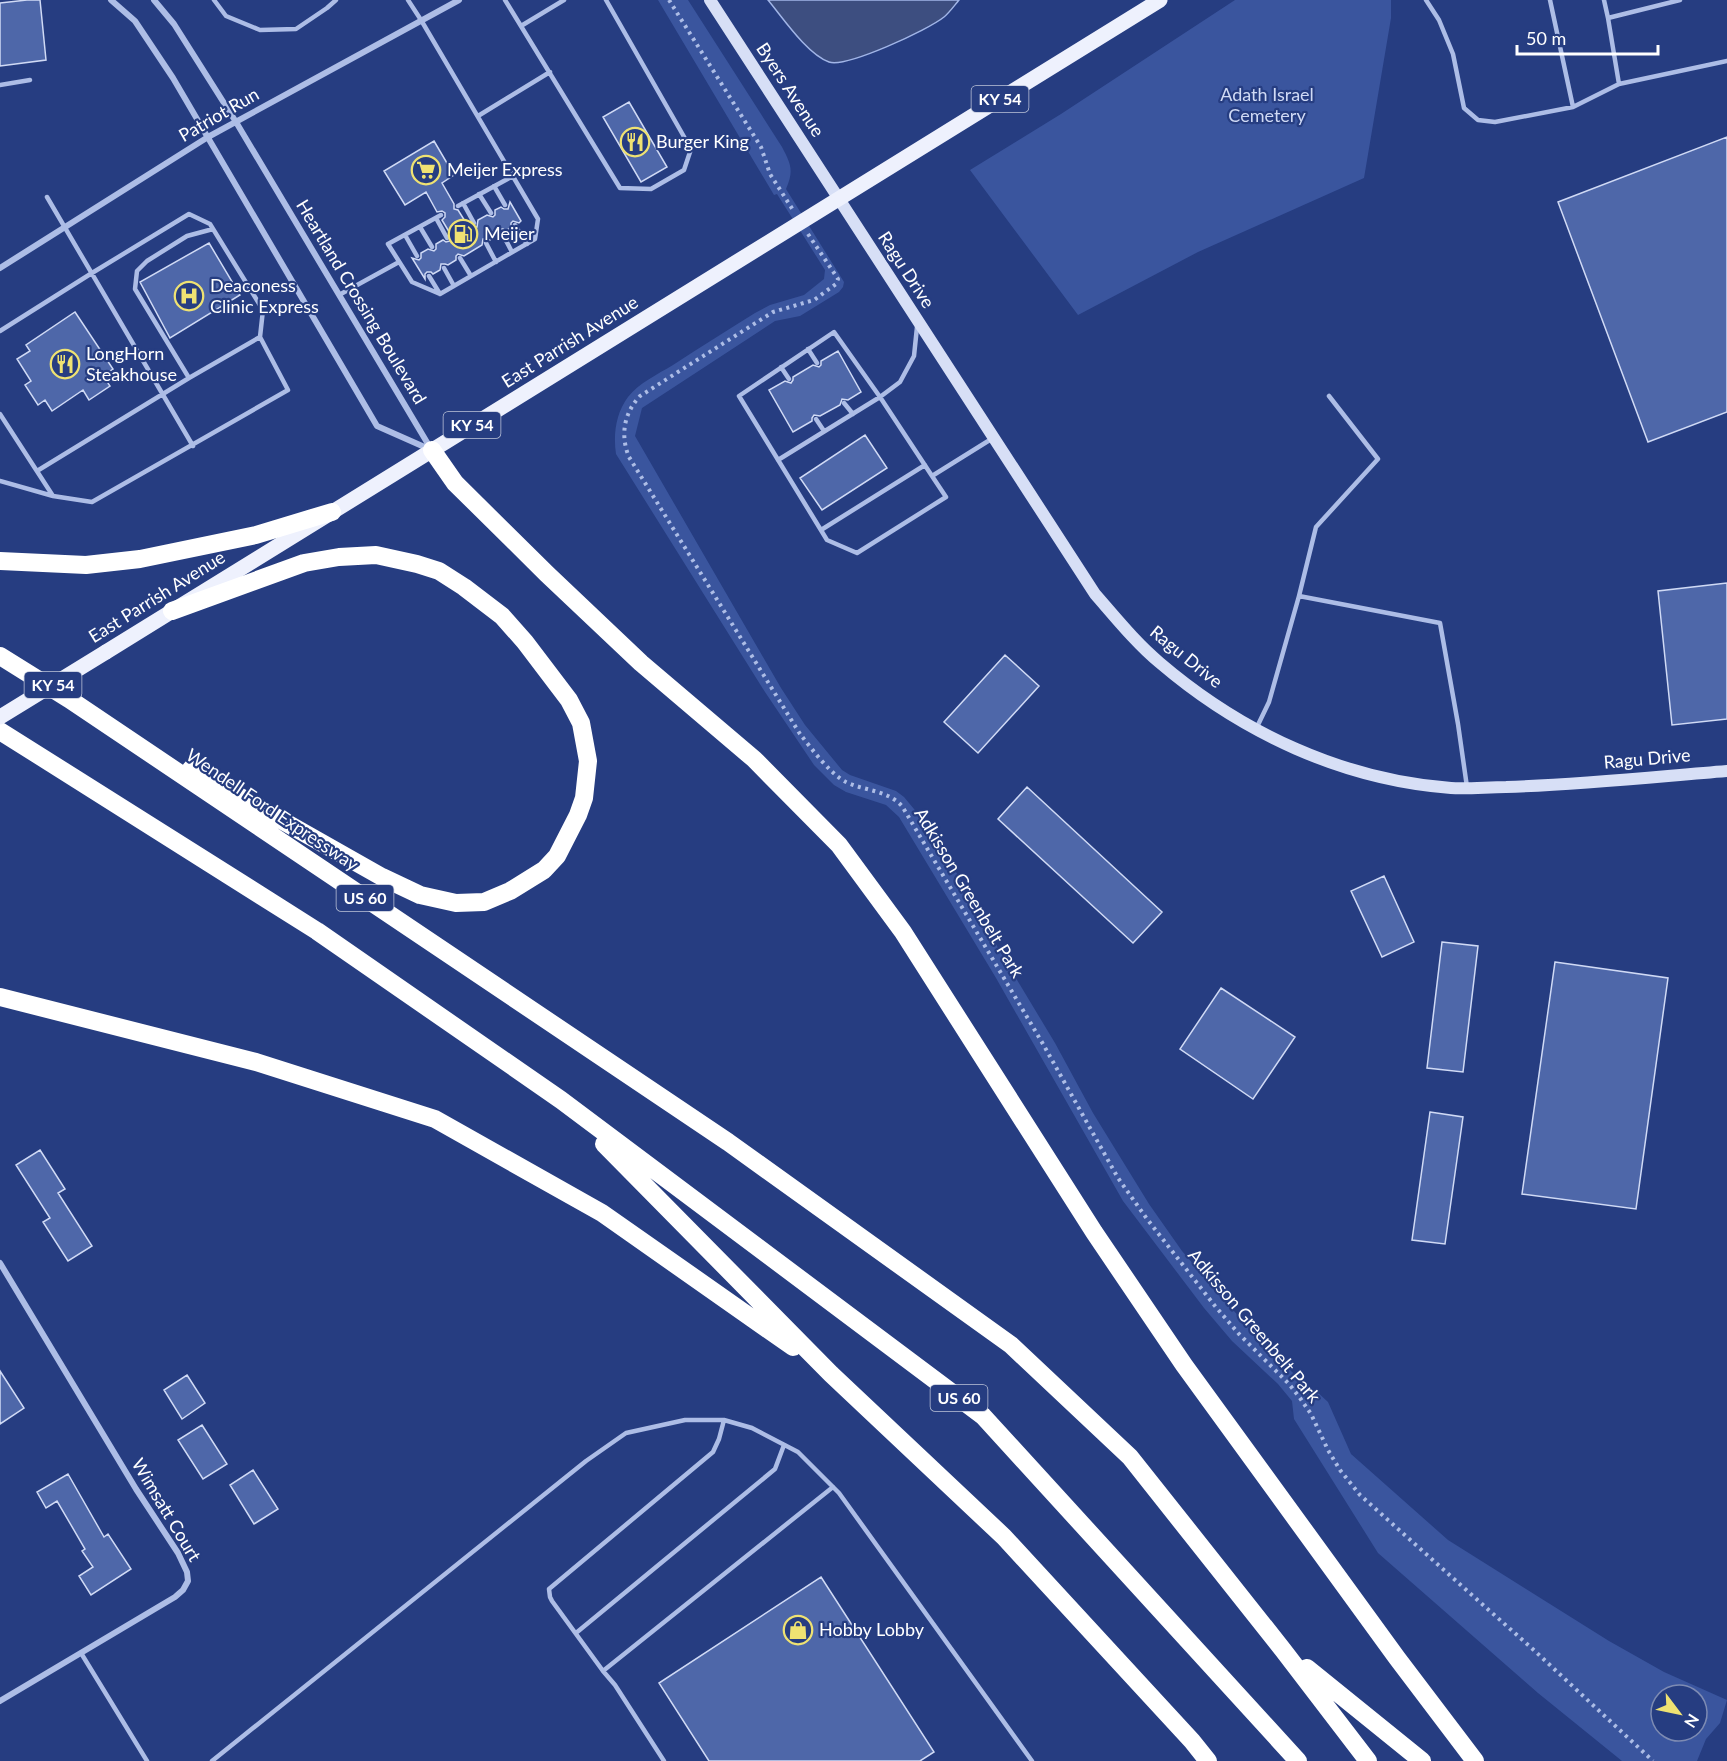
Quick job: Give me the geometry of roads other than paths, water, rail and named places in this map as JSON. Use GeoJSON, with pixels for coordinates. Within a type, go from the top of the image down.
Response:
{"type":"FeatureCollection","features":[{"type":"Feature","properties":{"kind":"highway"},"geometry":{"type":"LineString","coordinates":[[432,450],[455,483],[547,574],[640,663],[754,759],[839,845],[903,932],[1094,1232],[1184,1365],[1397,1658],[1475,1761]]}},
{"type":"Feature","properties":{"kind":"highway"},"geometry":{"type":"LineString","coordinates":[[0,561],[86,565],[140,559],[256,535],[332,512]]}},
{"type":"Feature","properties":{"kind":"highway"},"geometry":{"type":"LineString","coordinates":[[69,699],[382,877],[420,896],[456,903],[483,902],[530,880],[544,870],[557,856],[584,798],[588,761],[581,723],[569,700],[502,616],[439,571],[376,555],[339,557],[304,563],[172,611]]}},
{"type":"Feature","properties":{"kind":"highway","name":"Wendell Ford Expressway"},"geometry":{"type":"LineString","coordinates":[[0,656],[69,699],[728,1142],[1011,1345],[1130,1457],[1283,1650]]}},
{"type":"Feature","properties":{"kind":"highway","name":"US 60"},"geometry":{"type":"LineString","coordinates":[[0,731],[317,931],[561,1100],[983,1416],[1298,1761]]}},
{"type":"Feature","properties":{"kind":"highway"},"geometry":{"type":"LineString","coordinates":[[0,997],[256,1062],[435,1119],[602,1213],[831,1374]]}},
{"type":"Feature","properties":{"kind":"highway"},"geometry":{"type":"LineString","coordinates":[[561,1100],[831,1374],[1004,1537],[1208,1761]]}},
{"type":"Feature","properties":{"kind":"highway"},"geometry":{"type":"LineString","coordinates":[[1283,1650],[1422,1761]]}},
{"type":"Feature","properties":{"kind":"highway","name":"US 60"},"geometry":{"type":"LineString","coordinates":[[1283,1650],[1368,1761]]}},
{"type":"Feature","properties":{"kind":"main road","name":"East Parrish Avenue"},"geometry":{"type":"LineString","coordinates":[[0,717],[1160,0]]}},
{"type":"Feature","properties":{"kind":"street"},"geometry":{"type":"LineString","coordinates":[[111,0],[135,21],[173,78],[377,426],[432,450]]}},
{"type":"Feature","properties":{"kind":"street","name":"Heartland Crossing Boulevard"},"geometry":{"type":"LineString","coordinates":[[154,0],[174,24],[236,122],[432,450]]}},
{"type":"Feature","properties":{"kind":"street","name":"Patriot Run"},"geometry":{"type":"LineString","coordinates":[[0,268],[208,137],[459,0]]}},
{"type":"Feature","properties":{"kind":"street","name":"Byers Avenue"},"geometry":{"type":"LineString","coordinates":[[710,0],[839,199]]}},
{"type":"Feature","properties":{"kind":"street","name":"Ragu Drive"},"geometry":{"type":"LineString","coordinates":[[839,199],[1095,594],[1125,629],[1159,662],[1196,692],[1236,718],[1278,741],[1320,759],[1364,774],[1409,784],[1454,788],[1547,786],[1727,771]]}},
{"type":"Feature","properties":{"kind":"street","name":"Wimsatt Court"},"geometry":{"type":"LineString","coordinates":[[0,1263],[136,1489],[178,1553],[187,1572],[188,1581],[175,1597],[0,1701]]}},
{"type":"Feature","properties":{"kind":"lane"},"geometry":{"type":"LineString","coordinates":[[214,0],[226,16],[260,30],[296,29],[336,0]]}},
{"type":"Feature","properties":{"kind":"lane"},"geometry":{"type":"LineString","coordinates":[[408,0],[422,20],[538,219],[535,239],[440,294]]}},
{"type":"Feature","properties":{"kind":"lane"},"geometry":{"type":"LineString","coordinates":[[505,0],[620,188],[651,189],[684,170],[691,149],[606,0]]}},
{"type":"Feature","properties":{"kind":"lane"},"geometry":{"type":"LineString","coordinates":[[521,26],[564,0]]}},
{"type":"Feature","properties":{"kind":"lane"},"geometry":{"type":"LineString","coordinates":[[1426,0],[1439,20],[1453,54],[1464,108],[1478,120],[1495,122],[1573,107],[1619,84],[1727,62]]}},
{"type":"Feature","properties":{"kind":"lane"},"geometry":{"type":"LineString","coordinates":[[1550,0],[1573,107]]}},
{"type":"Feature","properties":{"kind":"lane"},"geometry":{"type":"LineString","coordinates":[[1604,0],[1619,84]]}},
{"type":"Feature","properties":{"kind":"lane"},"geometry":{"type":"LineString","coordinates":[[1608,18],[1680,0]]}},
{"type":"Feature","properties":{"kind":"lane"},"geometry":{"type":"LineString","coordinates":[[478,116],[550,72]]}},
{"type":"Feature","properties":{"kind":"lane"},"geometry":{"type":"LineString","coordinates":[[0,85],[30,80]]}},
{"type":"Feature","properties":{"kind":"lane"},"geometry":{"type":"LineString","coordinates":[[474,223],[460,204],[513,176]]}},
{"type":"Feature","properties":{"kind":"lane"},"geometry":{"type":"LineString","coordinates":[[494,186],[505,205]]}},
{"type":"Feature","properties":{"kind":"lane"},"geometry":{"type":"LineString","coordinates":[[479,194],[490,213]]}},
{"type":"Feature","properties":{"kind":"lane"},"geometry":{"type":"LineString","coordinates":[[47,197],[193,446]]}},
{"type":"Feature","properties":{"kind":"lane"},"geometry":{"type":"LineString","coordinates":[[0,331],[189,214],[210,224],[263,309],[260,337],[288,390],[92,502],[53,496],[0,481]]}},
{"type":"Feature","properties":{"kind":"lane"},"geometry":{"type":"LineString","coordinates":[[440,294],[412,282],[388,244],[438,217],[447,238]]}},
{"type":"Feature","properties":{"kind":"lane"},"geometry":{"type":"LineString","coordinates":[[515,225],[527,244]]}},
{"type":"Feature","properties":{"kind":"lane"},"geometry":{"type":"LineString","coordinates":[[420,227],[432,247]]}},
{"type":"Feature","properties":{"kind":"lane"},"geometry":{"type":"LineString","coordinates":[[189,378],[135,289],[137,271],[147,261],[187,236],[213,229]]}},
{"type":"Feature","properties":{"kind":"lane"},"geometry":{"type":"LineString","coordinates":[[502,233],[512,252]]}},
{"type":"Feature","properties":{"kind":"lane"},"geometry":{"type":"LineString","coordinates":[[405,235],[417,256]]}},
{"type":"Feature","properties":{"kind":"lane"},"geometry":{"type":"LineString","coordinates":[[486,243],[496,262]]}},
{"type":"Feature","properties":{"kind":"lane"},"geometry":{"type":"LineString","coordinates":[[460,258],[471,276]]}},
{"type":"Feature","properties":{"kind":"lane"},"geometry":{"type":"LineString","coordinates":[[339,295],[399,261]]}},
{"type":"Feature","properties":{"kind":"lane"},"geometry":{"type":"LineString","coordinates":[[444,268],[454,286]]}},
{"type":"Feature","properties":{"kind":"lane"},"geometry":{"type":"LineString","coordinates":[[429,276],[440,294]]}},
{"type":"Feature","properties":{"kind":"lane"},"geometry":{"type":"LineString","coordinates":[[778,460],[880,397],[900,382],[914,356],[918,321]]}},
{"type":"Feature","properties":{"kind":"lane"},"geometry":{"type":"LineString","coordinates":[[834,332],[880,397],[946,497],[856,553],[827,540],[739,396],[834,332]]}},
{"type":"Feature","properties":{"kind":"lane"},"geometry":{"type":"LineString","coordinates":[[37,471],[260,337]]}},
{"type":"Feature","properties":{"kind":"lane"},"geometry":{"type":"LineString","coordinates":[[808,349],[817,363]]}},
{"type":"Feature","properties":{"kind":"lane"},"geometry":{"type":"LineString","coordinates":[[782,368],[789,379]]}},
{"type":"Feature","properties":{"kind":"lane"},"geometry":{"type":"LineString","coordinates":[[1256,729],[1269,702],[1316,527],[1378,459],[1329,396]]}},
{"type":"Feature","properties":{"kind":"lane"},"geometry":{"type":"LineString","coordinates":[[844,403],[852,414]]}},
{"type":"Feature","properties":{"kind":"lane"},"geometry":{"type":"LineString","coordinates":[[0,414],[53,496]]}},
{"type":"Feature","properties":{"kind":"lane"},"geometry":{"type":"LineString","coordinates":[[816,418],[824,431]]}},
{"type":"Feature","properties":{"kind":"lane"},"geometry":{"type":"LineString","coordinates":[[0,428],[6,424]]}},
{"type":"Feature","properties":{"kind":"lane"},"geometry":{"type":"LineString","coordinates":[[932,476],[993,438]]}},
{"type":"Feature","properties":{"kind":"lane"},"geometry":{"type":"LineString","coordinates":[[821,530],[925,465]]}},
{"type":"Feature","properties":{"kind":"lane"},"geometry":{"type":"LineString","coordinates":[[1299,596],[1440,623],[1467,788]]}},
{"type":"Feature","properties":{"kind":"lane"},"geometry":{"type":"LineString","coordinates":[[212,1761],[586,1461],[626,1433],[685,1420],[723,1420],[752,1428],[798,1452],[839,1493],[1032,1761]]}},
{"type":"Feature","properties":{"kind":"lane"},"geometry":{"type":"LineString","coordinates":[[664,1761],[615,1684],[603,1671],[550,1597],[549,1589],[713,1452],[719,1439],[723,1420]]}},
{"type":"Feature","properties":{"kind":"lane"},"geometry":{"type":"LineString","coordinates":[[576,1633],[775,1469],[784,1445]]}},
{"type":"Feature","properties":{"kind":"lane"},"geometry":{"type":"LineString","coordinates":[[603,1671],[833,1487]]}},
{"type":"Feature","properties":{"kind":"lane"},"geometry":{"type":"LineString","coordinates":[[81,1653],[147,1761]]}},
{"type":"Feature","properties":{"kind":"place","name":"Burger King"},"geometry":{"type":"Point","coordinates":[635,142]}},
{"type":"Feature","properties":{"kind":"place","name":"Meijer Express"},"geometry":{"type":"Point","coordinates":[426,170]}},
{"type":"Feature","properties":{"kind":"place","name":"Meijer"},"geometry":{"type":"Point","coordinates":[463,234]}},
{"type":"Feature","properties":{"kind":"place","name":"Deaconess Clinic Express"},"geometry":{"type":"Point","coordinates":[189,296]}},
{"type":"Feature","properties":{"kind":"place","name":"LongHorn Steakhouse"},"geometry":{"type":"Point","coordinates":[65,364]}},
{"type":"Feature","properties":{"kind":"place","name":"Hobby Lobby"},"geometry":{"type":"Point","coordinates":[798,1630]}},
{"type":"Feature","properties":{"kind":"park label","name":"Adath Israel Cemetery"},"geometry":{"type":"Point","coordinates":[1267,106]}}]}
